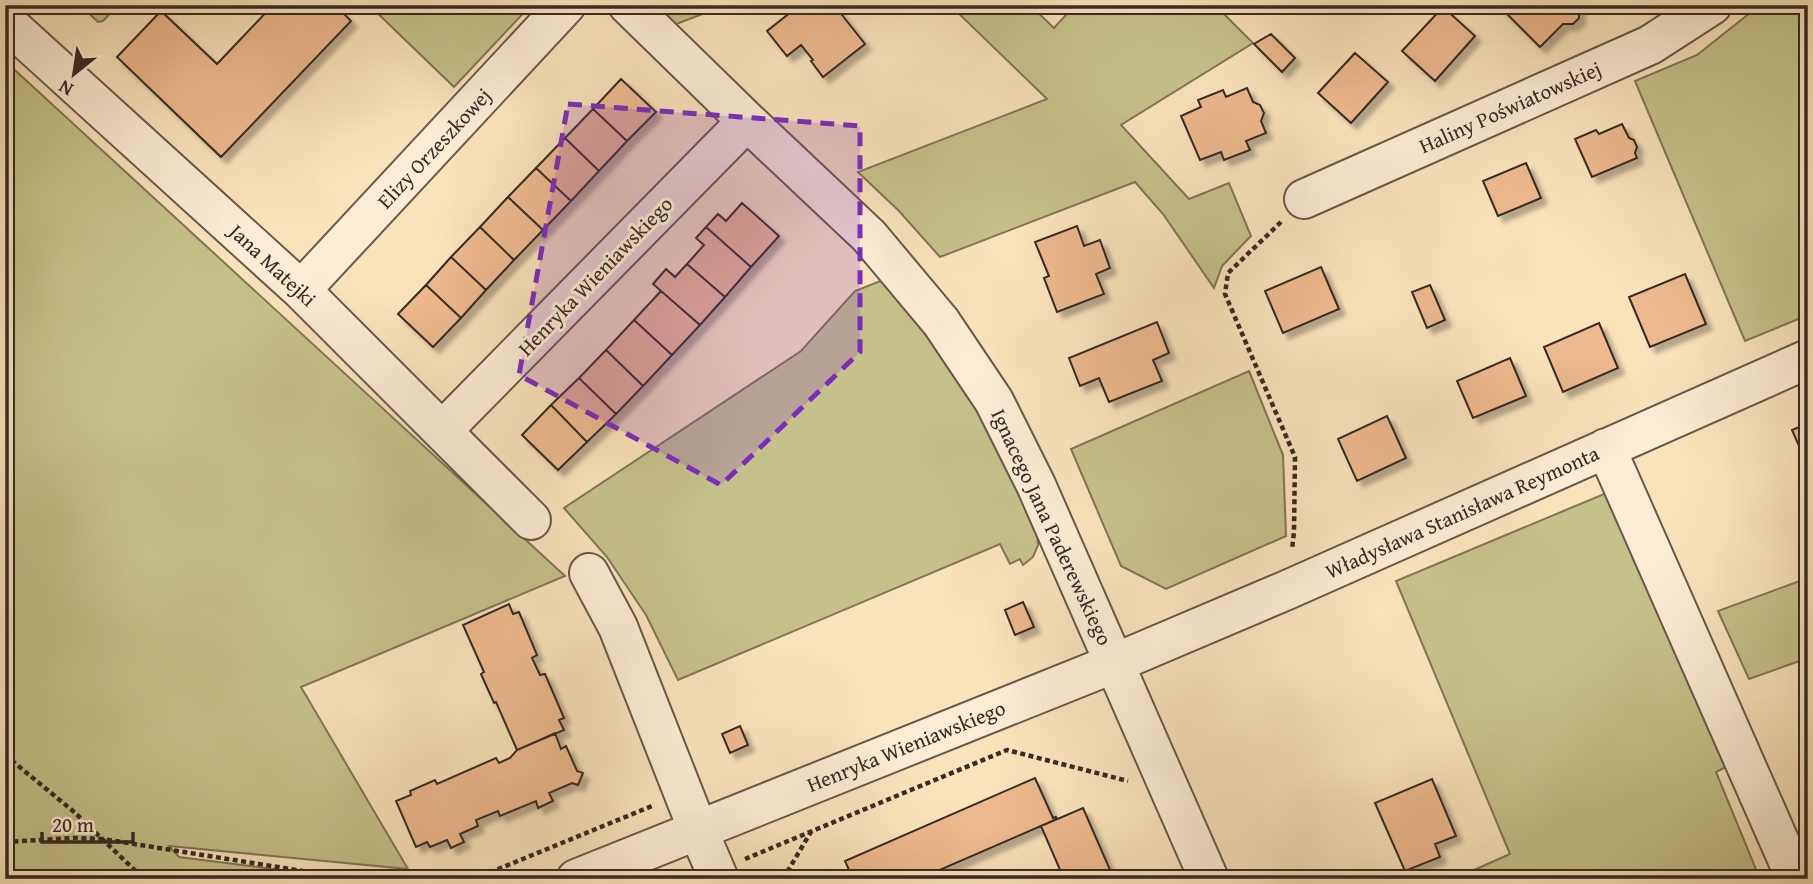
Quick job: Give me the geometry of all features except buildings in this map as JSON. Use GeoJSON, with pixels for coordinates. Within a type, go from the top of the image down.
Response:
{"type":"FeatureCollection","features":[{"type":"Feature","properties":{"kind":"street","name":"Elizy Orzeszkowej"},"geometry":{"type":"LineString","coordinates":[[301,290],[566,5]]}},
{"type":"Feature","properties":{"kind":"street","name":"Ignacego Jana Paderewskiego"},"geometry":{"type":"LineString","coordinates":[[628,5],[869,236],[941,322],[994,401],[1036,485],[1209,879]]}},
{"type":"Feature","properties":{"kind":"street","name":"Haliny Poświatowskiej"},"geometry":{"type":"LineString","coordinates":[[1304,199],[1650,45],[1712,5]]}},
{"type":"Feature","properties":{"kind":"street","name":"Jana Matejki"},"geometry":{"type":"LineString","coordinates":[[5,21],[301,290],[531,520]]}},
{"type":"Feature","properties":{"kind":"street","name":"Henryka Wieniawskiego"},"geometry":{"type":"LineString","coordinates":[[442,431],[747,121]]}},
{"type":"Feature","properties":{"kind":"street","name":"Władysława Stanisława Reymonta"},"geometry":{"type":"LineString","coordinates":[[1115,663],[1287,590],[1808,359]]}},
{"type":"Feature","properties":{"kind":"street"},"geometry":{"type":"LineString","coordinates":[[1605,448],[1796,879]]}},
{"type":"Feature","properties":{"kind":"street"},"geometry":{"type":"LineString","coordinates":[[589,573],[618,627],[717,875]]}},
{"type":"Feature","properties":{"kind":"street","name":"Henryka Wieniawskiego"},"geometry":{"type":"LineString","coordinates":[[576,879],[1115,663]]}},
{"type":"Feature","properties":{"kind":"path"},"geometry":{"type":"LineString","coordinates":[[1287,590],[1294,532],[1296,457],[1233,316],[1226,294],[1228,273],[1304,199]]}},
{"type":"Feature","properties":{"kind":"path"},"geometry":{"type":"LineString","coordinates":[[717,875],[813,830],[1007,750],[1128,781]]}},
{"type":"Feature","properties":{"kind":"path"},"geometry":{"type":"LineString","coordinates":[[5,755],[73,811],[144,879]]}},
{"type":"Feature","properties":{"kind":"path"},"geometry":{"type":"LineString","coordinates":[[474,879],[683,793]]}},
{"type":"Feature","properties":{"kind":"path"},"geometry":{"type":"LineString","coordinates":[[783,879],[813,830]]}},
{"type":"Feature","properties":{"kind":"path"},"geometry":{"type":"LineString","coordinates":[[5,842],[103,839],[361,879]]}},
{"type":"Feature","properties":{"kind":"highlighted area"},"geometry":{"type":"Polygon","coordinates":[[[568,104],[860,126],[860,352],[721,485],[519,375],[568,104]]]}},
{"type":"Feature","properties":{"kind":"shaded area"},"geometry":{"type":"Polygon","coordinates":[[[80,5],[118,5],[103,21],[98,22],[80,5]]]}},
{"type":"Feature","properties":{"kind":"shaded area"},"geometry":{"type":"Polygon","coordinates":[[[369,5],[531,5],[454,87],[369,5]]]}},
{"type":"Feature","properties":{"kind":"shaded area"},"geometry":{"type":"Polygon","coordinates":[[[649,5],[726,5],[671,26],[649,5]]]}},
{"type":"Feature","properties":{"kind":"shaded area"},"geometry":{"type":"Polygon","coordinates":[[[950,5],[1030,5],[1054,28],[1075,5],[1215,5],[1253,43],[1121,125],[1189,199],[1229,183],[1251,236],[1222,266],[1214,288],[1163,214],[1135,182],[940,257],[899,211],[858,172],[1047,99],[950,5]]]}},
{"type":"Feature","properties":{"kind":"shaded area"},"geometry":{"type":"Polygon","coordinates":[[[1760,5],[1808,8],[1808,315],[1745,341],[1635,81],[1697,55],[1760,5]]]}},
{"type":"Feature","properties":{"kind":"shaded area"},"geometry":{"type":"Polygon","coordinates":[[[5,61],[565,576],[301,687],[408,869],[169,846],[179,857],[351,879],[5,879],[5,61]]]}},
{"type":"Feature","properties":{"kind":"shaded area"},"geometry":{"type":"Polygon","coordinates":[[[883,280],[942,352],[984,420],[1037,532],[1038,545],[1033,557],[1023,565],[1020,559],[1010,564],[1000,544],[678,680],[646,615],[607,557],[564,508],[801,351],[855,291],[883,280]]]}},
{"type":"Feature","properties":{"kind":"shaded area"},"geometry":{"type":"Polygon","coordinates":[[[1249,371],[1283,455],[1286,536],[1166,589],[1121,566],[1071,449],[1249,371]]]}},
{"type":"Feature","properties":{"kind":"shaded area"},"geometry":{"type":"Polygon","coordinates":[[[1616,489],[1726,767],[1716,772],[1760,879],[1454,879],[1510,854],[1396,581],[1616,489]]]}},
{"type":"Feature","properties":{"kind":"shaded area"},"geometry":{"type":"Polygon","coordinates":[[[1808,578],[1808,658],[1749,679],[1718,611],[1808,578]]]}}]}
